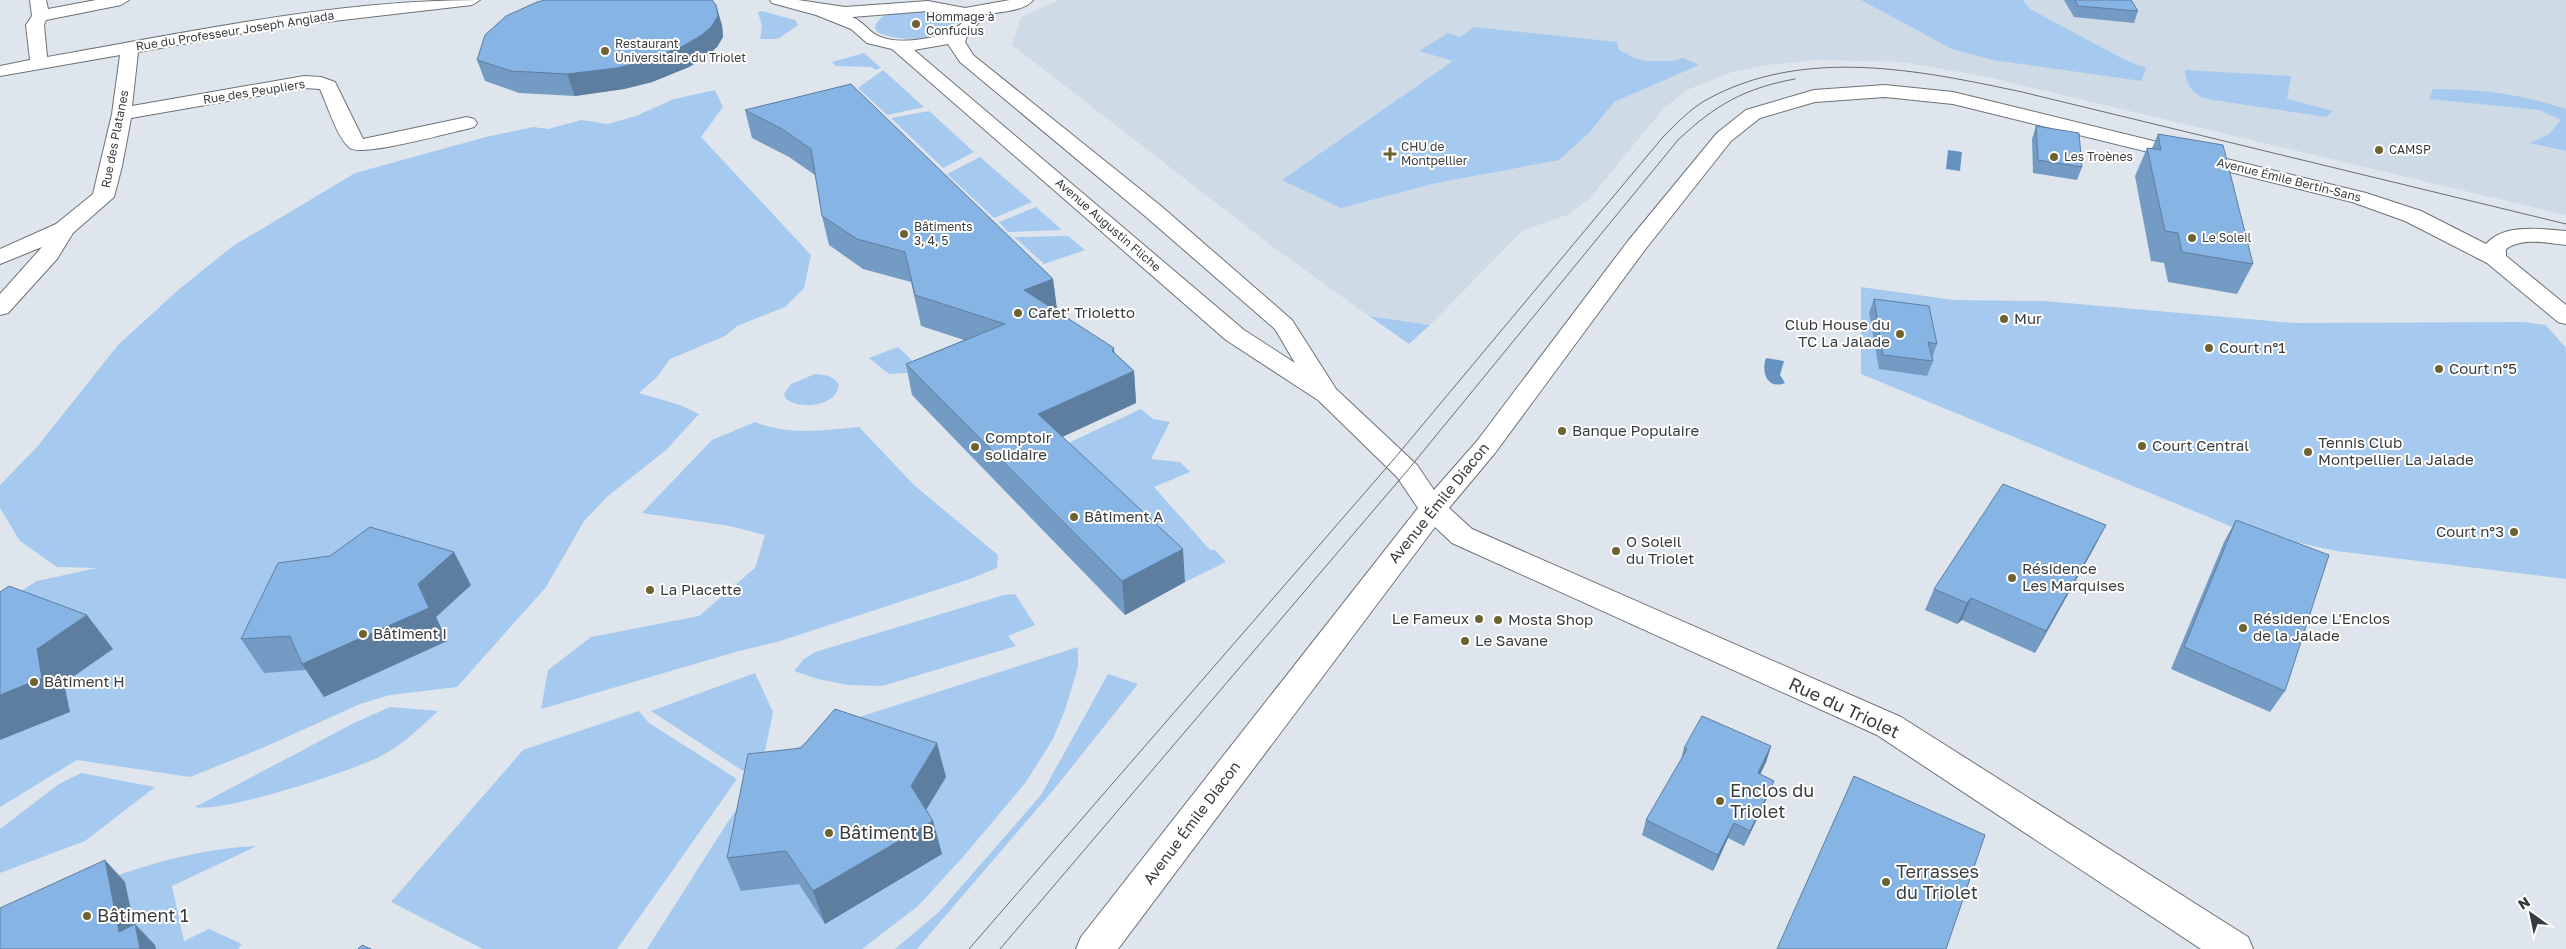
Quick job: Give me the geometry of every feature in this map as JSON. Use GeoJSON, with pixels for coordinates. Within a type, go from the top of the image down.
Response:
{"type":"FeatureCollection","features":[{"type":"Feature","properties":{"kind":"street"},"geometry":{"type":"LineString","coordinates":[[39,64],[35,25],[39,8],[121,0]]}},
{"type":"Feature","properties":{"kind":"street","name":"Rue du Professeur Joseph Anglada"},"geometry":{"type":"LineString","coordinates":[[0,72],[274,23],[472,0]]}},
{"type":"Feature","properties":{"kind":"street"},"geometry":{"type":"LineString","coordinates":[[778,0],[820,10],[859,27],[865,37],[874,41],[898,45],[931,43],[965,24],[1015,7],[1023,1]]}},
{"type":"Feature","properties":{"kind":"street"},"geometry":{"type":"LineString","coordinates":[[820,10],[858,12],[879,10],[914,2],[930,2],[957,6],[965,24]]}},
{"type":"Feature","properties":{"kind":"street"},"geometry":{"type":"LineString","coordinates":[[859,27],[862,21],[879,10]]}},
{"type":"Feature","properties":{"kind":"street","name":"Avenue Augustin Fliche"},"geometry":{"type":"LineString","coordinates":[[965,24],[956,42],[966,58],[1154,211],[1284,325],[1327,395]]}},
{"type":"Feature","properties":{"kind":"street","name":"Avenue Augustin Fliche"},"geometry":{"type":"LineString","coordinates":[[898,45],[1235,335],[1327,395],[1407,471],[1433,508]]}},
{"type":"Feature","properties":{"kind":"street","name":"Rue des Platanes"},"geometry":{"type":"LineString","coordinates":[[0,308],[49,254],[64,229],[103,197],[112,166],[122,114],[130,48]]}},
{"type":"Feature","properties":{"kind":"street","name":"Rue des Peupliers"},"geometry":{"type":"LineString","coordinates":[[122,114],[304,82],[321,83],[328,86],[352,139],[358,145],[374,144],[467,123]]}},
{"type":"Feature","properties":{"kind":"street","name":"Avenue Émile Bertin-Sans"},"geometry":{"type":"LineString","coordinates":[[1814,96],[1885,91],[1953,98],[2359,196],[2414,216],[2495,258],[2566,317]]}},
{"type":"Feature","properties":{"kind":"street","name":"Avenue Émile Diacon"},"geometry":{"type":"LineString","coordinates":[[1095,949],[1433,508],[1486,447],[1636,246],[1724,138],[1753,114],[1814,96]]}},
{"type":"Feature","properties":{"kind":"street"},"geometry":{"type":"LineString","coordinates":[[0,257],[64,229]]}},
{"type":"Feature","properties":{"kind":"street"},"geometry":{"type":"LineString","coordinates":[[2495,258],[2495,247],[2513,237],[2566,238]]}},
{"type":"Feature","properties":{"kind":"street","name":"Rue du Triolet"},"geometry":{"type":"LineString","coordinates":[[1433,508],[1462,536],[1888,726],[2234,949]]}},
{"type":"Feature","properties":{"kind":"shaded area","name":"CHU de Montpellier"},"geometry":{"type":"Polygon","coordinates":[[[1059,0],[2566,0],[2566,215],[1983,76],[1901,62],[1817,60],[1766,65],[1732,72],[1687,90],[1663,109],[1589,199],[1567,215],[1523,230],[1430,325],[1369,316],[1273,247],[1012,45],[1021,17],[1059,0]]]}},
{"type":"Feature","properties":{"kind":"shaded area"},"geometry":{"type":"Polygon","coordinates":[[[1861,0],[2023,0],[2030,9],[2125,60],[2146,68],[2141,81],[1993,60],[1952,49],[1861,0]]]}},
{"type":"Feature","properties":{"kind":"shaded area"},"geometry":{"type":"Polygon","coordinates":[[[903,9],[949,12],[956,21],[950,28],[931,37],[896,38],[877,32],[875,27],[880,20],[886,15],[903,9]]]}},
{"type":"Feature","properties":{"kind":"shaded area"},"geometry":{"type":"Polygon","coordinates":[[[762,11],[795,20],[798,25],[778,39],[760,39],[762,26],[758,12],[762,11]]]}},
{"type":"Feature","properties":{"kind":"shaded area"},"geometry":{"type":"Polygon","coordinates":[[[1474,27],[1617,42],[1619,50],[1637,59],[1672,61],[1683,58],[1699,65],[1614,102],[1589,133],[1559,160],[1436,183],[1341,208],[1282,180],[1453,61],[1419,51],[1448,33],[1460,37],[1474,27]]]}},
{"type":"Feature","properties":{"kind":"shaded area"},"geometry":{"type":"Polygon","coordinates":[[[864,53],[881,68],[875,70],[872,67],[836,66],[832,62],[864,53]]]}},
{"type":"Feature","properties":{"kind":"shaded area"},"geometry":{"type":"Polygon","coordinates":[[[883,70],[924,107],[887,115],[858,88],[883,70]]]}},
{"type":"Feature","properties":{"kind":"shaded area"},"geometry":{"type":"Polygon","coordinates":[[[2185,70],[2291,76],[2287,99],[2333,111],[2326,117],[2207,99],[2194,92],[2188,84],[2185,70]]]}},
{"type":"Feature","properties":{"kind":"shaded area"},"geometry":{"type":"Polygon","coordinates":[[[2433,89],[2500,93],[2566,109],[2566,151],[2530,143],[2549,134],[2561,120],[2539,110],[2429,99],[2433,89]]]}},
{"type":"Feature","properties":{"kind":"shaded area"},"geometry":{"type":"Polygon","coordinates":[[[715,90],[723,107],[701,137],[811,255],[804,288],[785,307],[737,326],[725,336],[670,359],[657,377],[639,393],[680,405],[699,414],[666,450],[608,496],[584,521],[546,587],[457,687],[390,695],[360,704],[267,746],[190,777],[77,760],[0,807],[0,604],[37,581],[97,568],[57,567],[20,541],[0,508],[0,485],[37,447],[118,345],[177,291],[233,246],[355,173],[486,137],[533,127],[548,129],[581,120],[608,124],[636,116],[674,99],[715,90]]]}},
{"type":"Feature","properties":{"kind":"shaded area"},"geometry":{"type":"Polygon","coordinates":[[[929,111],[974,152],[943,168],[891,118],[929,111]]]}},
{"type":"Feature","properties":{"kind":"shaded area"},"geometry":{"type":"Polygon","coordinates":[[[1948,150],[1962,152],[1960,171],[1946,169],[1948,150]]]}},
{"type":"Feature","properties":{"kind":"shaded area"},"geometry":{"type":"Polygon","coordinates":[[[980,157],[1032,202],[994,218],[947,174],[980,157]]]}},
{"type":"Feature","properties":{"kind":"shaded area"},"geometry":{"type":"Polygon","coordinates":[[[1036,207],[1062,230],[1008,232],[999,222],[1036,207]]]}},
{"type":"Feature","properties":{"kind":"shaded area"},"geometry":{"type":"Polygon","coordinates":[[[1068,236],[1085,250],[1044,264],[1014,237],[1068,236]]]}},
{"type":"Feature","properties":{"kind":"shaded area","name":"Tennis Club Montpellier La Jalade"},"geometry":{"type":"Polygon","coordinates":[[[1861,287],[1953,300],[2044,301],[2295,323],[2524,322],[2546,325],[2566,348],[2566,579],[2336,551],[2240,530],[1861,374],[1861,287]]]}},
{"type":"Feature","properties":{"kind":"shaded area"},"geometry":{"type":"Polygon","coordinates":[[[1369,316],[1430,325],[1409,344],[1369,316]]]}},
{"type":"Feature","properties":{"kind":"shaded area"},"geometry":{"type":"Polygon","coordinates":[[[898,347],[924,372],[889,374],[869,358],[898,347]]]}},
{"type":"Feature","properties":{"kind":"shaded area"},"geometry":{"type":"Polygon","coordinates":[[[1766,358],[1784,361],[1780,375],[1785,383],[1779,385],[1770,382],[1764,369],[1766,358]]]}},
{"type":"Feature","properties":{"kind":"shaded area"},"geometry":{"type":"Polygon","coordinates":[[[815,374],[831,377],[839,385],[831,398],[825,402],[808,405],[800,405],[786,399],[784,394],[791,384],[815,374]]]}},
{"type":"Feature","properties":{"kind":"shaded area"},"geometry":{"type":"Polygon","coordinates":[[[1141,409],[1153,419],[1170,422],[1151,459],[1180,462],[1190,472],[1154,487],[1210,550],[1215,550],[1226,562],[1185,582],[1049,452],[1141,409]]]}},
{"type":"Feature","properties":{"kind":"shaded area"},"geometry":{"type":"Polygon","coordinates":[[[755,422],[794,431],[859,427],[914,485],[998,555],[997,568],[970,579],[777,642],[739,651],[541,709],[548,670],[591,637],[699,616],[755,568],[765,535],[730,526],[642,513],[712,440],[755,422]]]}},
{"type":"Feature","properties":{"kind":"shaded area"},"geometry":{"type":"Polygon","coordinates":[[[1015,594],[1035,625],[1008,636],[1016,646],[882,686],[848,685],[818,679],[794,671],[804,659],[815,652],[1004,595],[1015,594]]]}},
{"type":"Feature","properties":{"kind":"shaded area"},"geometry":{"type":"Polygon","coordinates":[[[1078,647],[1078,667],[1065,710],[1053,739],[1026,782],[963,857],[918,906],[862,949],[647,949],[727,823],[755,783],[784,754],[856,718],[1078,647]]]}},
{"type":"Feature","properties":{"kind":"shaded area"},"geometry":{"type":"Polygon","coordinates":[[[755,673],[773,712],[765,751],[743,771],[651,711],[755,673]]]}},
{"type":"Feature","properties":{"kind":"shaded area"},"geometry":{"type":"Polygon","coordinates":[[[1108,674],[1138,684],[1055,788],[917,949],[895,949],[939,912],[1041,795],[1108,674]]]}},
{"type":"Feature","properties":{"kind":"shaded area"},"geometry":{"type":"Polygon","coordinates":[[[390,707],[438,711],[396,747],[366,763],[288,789],[232,804],[195,807],[354,723],[390,707]]]}},
{"type":"Feature","properties":{"kind":"shaded area"},"geometry":{"type":"Polygon","coordinates":[[[639,711],[649,723],[737,779],[617,949],[483,949],[391,902],[523,750],[639,711]]]}},
{"type":"Feature","properties":{"kind":"shaded area"},"geometry":{"type":"Polygon","coordinates":[[[81,773],[155,787],[85,841],[0,873],[0,829],[59,784],[81,773]]]}},
{"type":"Feature","properties":{"kind":"shaded area"},"geometry":{"type":"Polygon","coordinates":[[[257,846],[172,886],[184,941],[209,929],[242,944],[238,949],[0,949],[0,924],[94,884],[156,863],[188,855],[222,849],[257,846]]]}},
{"type":"Feature","properties":{"kind":"building","name":"Restaurant Universitaire du Triolet"},"geometry":{"type":"Polygon","coordinates":[[[546,0],[712,0],[716,5],[718,16],[711,27],[702,35],[683,46],[645,61],[617,68],[567,74],[511,71],[477,60],[485,35],[506,16],[546,0]]]}},
{"type":"Feature","properties":{"kind":"building"},"geometry":{"type":"Polygon","coordinates":[[[2075,0],[2131,0],[2138,11],[2078,6],[2075,0]]]}},
{"type":"Feature","properties":{"kind":"building"},"geometry":{"type":"Polygon","coordinates":[[[851,84],[1053,279],[1024,290],[1114,348],[1112,351],[1134,371],[1038,414],[1183,549],[1122,581],[906,364],[1005,324],[915,295],[905,252],[857,239],[822,216],[811,149],[782,129],[745,110],[851,84]]]}},
{"type":"Feature","properties":{"kind":"building"},"geometry":{"type":"Polygon","coordinates":[[[2036,126],[2079,133],[2082,167],[2038,160],[2036,126]]]}},
{"type":"Feature","properties":{"kind":"building"},"geometry":{"type":"Polygon","coordinates":[[[2158,134],[2223,145],[2253,264],[2182,252],[2178,233],[2165,231],[2147,148],[2161,150],[2158,134]]]}},
{"type":"Feature","properties":{"kind":"building","name":"Club House du TC La Jalade"},"geometry":{"type":"Polygon","coordinates":[[[1874,299],[1929,306],[1937,344],[1928,342],[1933,361],[1883,355],[1874,299]]]}},
{"type":"Feature","properties":{"kind":"building","name":"Résidence Les Marquises"},"geometry":{"type":"Polygon","coordinates":[[[2003,484],[2106,525],[2046,631],[1971,598],[1967,603],[1934,589],[2003,484]]]}},
{"type":"Feature","properties":{"kind":"building","name":"Résidence L'Enclos de la Jalade"},"geometry":{"type":"Polygon","coordinates":[[[2236,520],[2329,555],[2285,691],[2184,647],[2236,520]]]}},
{"type":"Feature","properties":{"kind":"building"},"geometry":{"type":"Polygon","coordinates":[[[370,527],[454,552],[418,584],[429,608],[302,664],[290,636],[241,639],[278,563],[330,556],[370,527]]]}},
{"type":"Feature","properties":{"kind":"building"},"geometry":{"type":"Polygon","coordinates":[[[9,586],[87,615],[37,649],[42,678],[0,695],[0,592],[9,586]]]}},
{"type":"Feature","properties":{"kind":"building","name":"Bâtiment B"},"geometry":{"type":"Polygon","coordinates":[[[835,709],[937,743],[911,786],[933,821],[813,891],[786,851],[727,858],[748,754],[801,748],[835,709]]]}},
{"type":"Feature","properties":{"kind":"building","name":"Enclos du Triolet"},"geometry":{"type":"Polygon","coordinates":[[[1702,716],[1771,746],[1758,773],[1774,781],[1750,831],[1734,823],[1718,855],[1646,820],[1687,749],[1684,748],[1702,716]]]}},
{"type":"Feature","properties":{"kind":"building","name":"Terrasses du Triolet"},"geometry":{"type":"Polygon","coordinates":[[[1854,776],[1985,835],[1946,949],[1777,949],[1854,776]]]}},
{"type":"Feature","properties":{"kind":"building"},"geometry":{"type":"Polygon","coordinates":[[[105,860],[119,932],[135,924],[140,949],[0,949],[0,908],[105,860]]]}},
{"type":"Feature","properties":{"kind":"building"},"geometry":{"type":"Polygon","coordinates":[[[362,945],[371,949],[358,949],[362,945]]]}},
{"type":"Feature","properties":{"kind":"tram line"},"geometry":{"type":"LineString","coordinates":[[969,949],[1394,459],[1663,137],[1700,104],[1743,83],[1782,73],[1821,68],[1862,68],[1943,76],[2022,92],[2566,224]]}},
{"type":"Feature","properties":{"kind":"tram line"},"geometry":{"type":"LineString","coordinates":[[1000,949],[1407,471],[1678,140],[1705,117],[1732,100],[1761,87],[1795,79]]}},
{"type":"Feature","properties":{"kind":"place","name":"Hommage à Confucius"},"geometry":{"type":"Point","coordinates":[916,24]}},
{"type":"Feature","properties":{"kind":"place","name":"Restaurant Universitaire du Triolet"},"geometry":{"type":"Point","coordinates":[605,51]}},
{"type":"Feature","properties":{"kind":"place","name":"CAMSP"},"geometry":{"type":"Point","coordinates":[2379,150]}},
{"type":"Feature","properties":{"kind":"place","name":"CHU de Montpellier"},"geometry":{"type":"Point","coordinates":[1390,154]}},
{"type":"Feature","properties":{"kind":"place","name":"Les Troènes"},"geometry":{"type":"Point","coordinates":[2054,157]}},
{"type":"Feature","properties":{"kind":"place","name":"Bâtiments 3, 4, 5"},"geometry":{"type":"Point","coordinates":[904,234]}},
{"type":"Feature","properties":{"kind":"place","name":"Le Soleil"},"geometry":{"type":"Point","coordinates":[2192,238]}},
{"type":"Feature","properties":{"kind":"place","name":"Cafet' Trioletto"},"geometry":{"type":"Point","coordinates":[1018,313]}},
{"type":"Feature","properties":{"kind":"place","name":"Mur"},"geometry":{"type":"Point","coordinates":[2004,319]}},
{"type":"Feature","properties":{"kind":"place","name":"Club House du TC La Jalade"},"geometry":{"type":"Point","coordinates":[1900,334]}},
{"type":"Feature","properties":{"kind":"place","name":"Court n°1"},"geometry":{"type":"Point","coordinates":[2209,348]}},
{"type":"Feature","properties":{"kind":"place","name":"Court n°5"},"geometry":{"type":"Point","coordinates":[2439,369]}},
{"type":"Feature","properties":{"kind":"place","name":"Banque Populaire"},"geometry":{"type":"Point","coordinates":[1562,431]}},
{"type":"Feature","properties":{"kind":"place","name":"Court Central"},"geometry":{"type":"Point","coordinates":[2142,446]}},
{"type":"Feature","properties":{"kind":"place","name":"Comptoir solidaire"},"geometry":{"type":"Point","coordinates":[975,447]}},
{"type":"Feature","properties":{"kind":"place","name":"Tennis Club Montpellier La Jalade"},"geometry":{"type":"Point","coordinates":[2308,452]}},
{"type":"Feature","properties":{"kind":"place","name":"Bâtiment A"},"geometry":{"type":"Point","coordinates":[1074,517]}},
{"type":"Feature","properties":{"kind":"place","name":"Court n°3"},"geometry":{"type":"Point","coordinates":[2514,532]}},
{"type":"Feature","properties":{"kind":"place","name":"O Soleil du Triolet"},"geometry":{"type":"Point","coordinates":[1616,551]}},
{"type":"Feature","properties":{"kind":"place","name":"Résidence Les Marquises"},"geometry":{"type":"Point","coordinates":[2012,578]}},
{"type":"Feature","properties":{"kind":"place","name":"La Placette"},"geometry":{"type":"Point","coordinates":[650,590]}},
{"type":"Feature","properties":{"kind":"place","name":"Le Fameux"},"geometry":{"type":"Point","coordinates":[1479,619]}},
{"type":"Feature","properties":{"kind":"place","name":"Mosta Shop"},"geometry":{"type":"Point","coordinates":[1498,620]}},
{"type":"Feature","properties":{"kind":"place","name":"Résidence L'Enclos de la Jalade"},"geometry":{"type":"Point","coordinates":[2243,628]}},
{"type":"Feature","properties":{"kind":"place","name":"Bâtiment I"},"geometry":{"type":"Point","coordinates":[363,634]}},
{"type":"Feature","properties":{"kind":"place","name":"Le Savane"},"geometry":{"type":"Point","coordinates":[1465,641]}},
{"type":"Feature","properties":{"kind":"place","name":"Bâtiment H"},"geometry":{"type":"Point","coordinates":[34,682]}},
{"type":"Feature","properties":{"kind":"place","name":"Enclos du Triolet"},"geometry":{"type":"Point","coordinates":[1720,801]}},
{"type":"Feature","properties":{"kind":"place","name":"Bâtiment B"},"geometry":{"type":"Point","coordinates":[829,833]}},
{"type":"Feature","properties":{"kind":"place","name":"Terrasses du Triolet"},"geometry":{"type":"Point","coordinates":[1886,882]}},
{"type":"Feature","properties":{"kind":"place","name":"Bâtiment 1"},"geometry":{"type":"Point","coordinates":[87,916]}}]}
